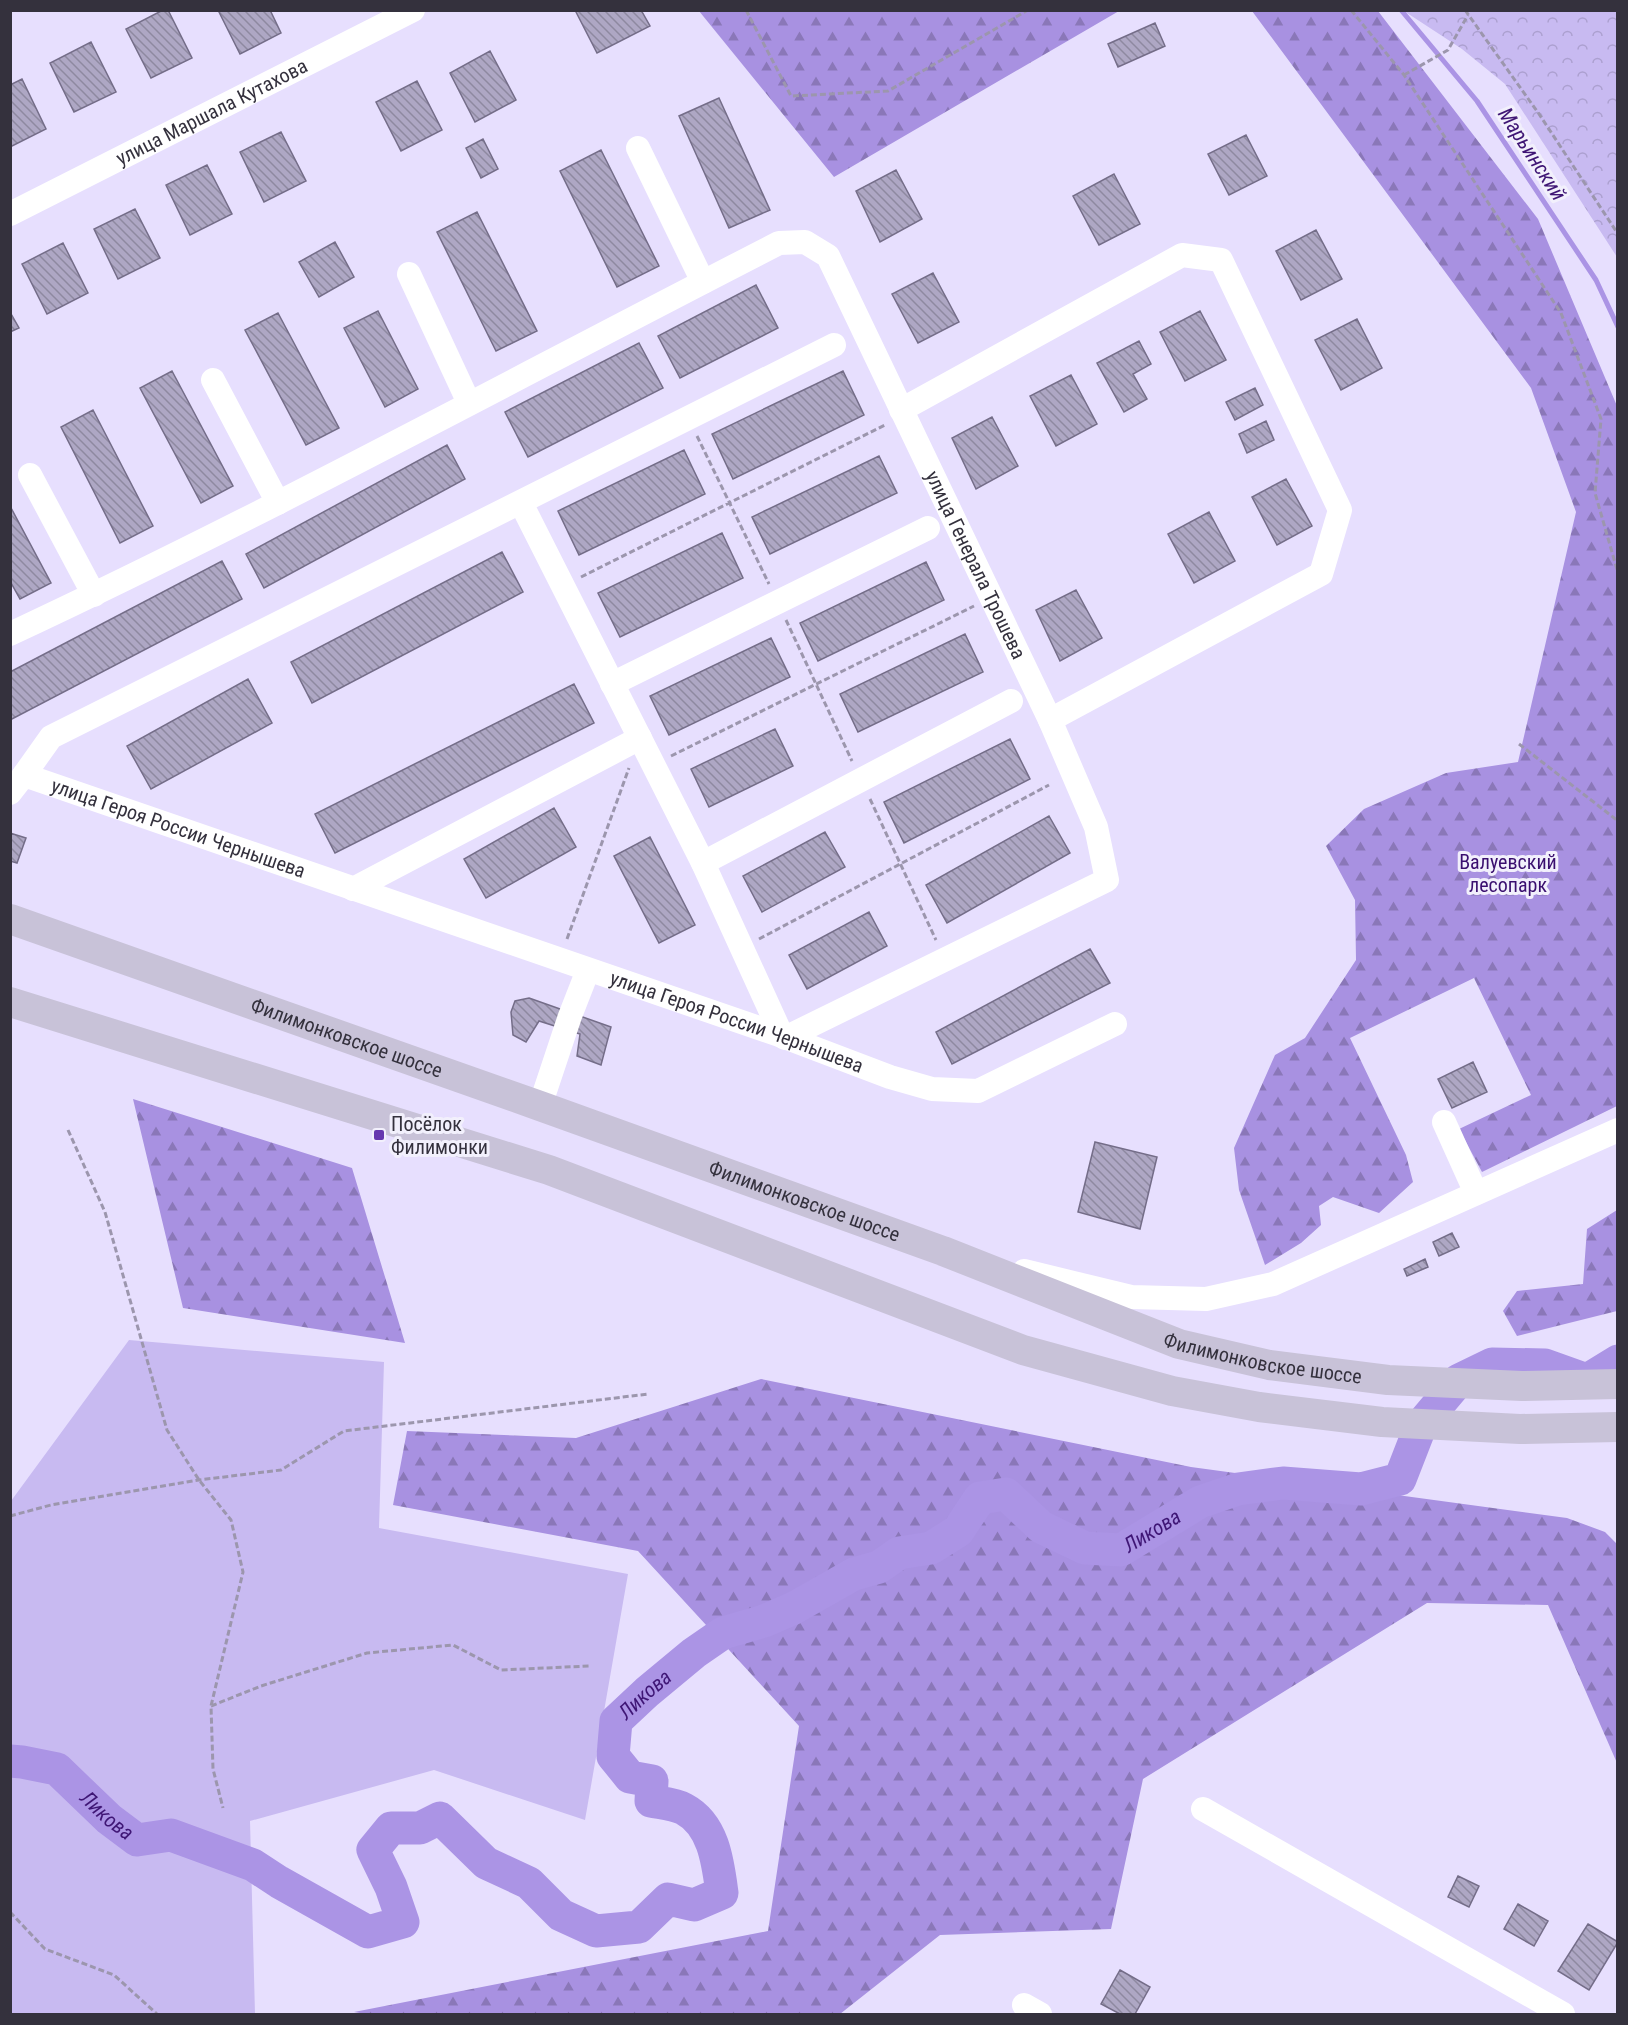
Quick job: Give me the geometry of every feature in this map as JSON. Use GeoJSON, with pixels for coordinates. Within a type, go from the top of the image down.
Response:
{"type":"FeatureCollection","features":[{"type":"Feature","properties":{"kind":"main road","name":"Филимонковское шоссе"},"geometry":{"type":"LineString","coordinates":[[10,919],[943,1251],[1179,1344],[1269,1365],[1388,1380],[1522,1386],[1617,1384]]}},
{"type":"Feature","properties":{"kind":"main road"},"geometry":{"type":"LineString","coordinates":[[10,1002],[549,1170],[1023,1350],[1172,1391],[1259,1407],[1382,1422],[1520,1429],[1617,1427]]}},
{"type":"Feature","properties":{"kind":"street","name":"улица Маршала Кутахова"},"geometry":{"type":"LineString","coordinates":[[10,213],[413,10]]}},
{"type":"Feature","properties":{"kind":"street"},"geometry":{"type":"LineString","coordinates":[[10,634],[94,595],[278,503],[703,282],[638,148]]}},
{"type":"Feature","properties":{"kind":"street","name":"улица Генерала Трошева"},"geometry":{"type":"LineString","coordinates":[[703,282],[779,243],[805,242],[828,256],[893,417],[1050,720],[1096,827],[1107,880],[946,960]]}},
{"type":"Feature","properties":{"kind":"street"},"geometry":{"type":"LineString","coordinates":[[893,417],[1182,255],[1221,260],[1340,510],[1321,574],[1050,720]]}},
{"type":"Feature","properties":{"kind":"street"},"geometry":{"type":"LineString","coordinates":[[409,274],[469,403]]}},
{"type":"Feature","properties":{"kind":"street"},"geometry":{"type":"LineString","coordinates":[[17,784],[51,737],[834,345]]}},
{"type":"Feature","properties":{"kind":"street"},"geometry":{"type":"LineString","coordinates":[[213,380],[278,503]]}},
{"type":"Feature","properties":{"kind":"street"},"geometry":{"type":"LineString","coordinates":[[30,475],[94,595]]}},
{"type":"Feature","properties":{"kind":"street"},"geometry":{"type":"LineString","coordinates":[[521,503],[703,862],[783,1037],[946,960]]}},
{"type":"Feature","properties":{"kind":"street"},"geometry":{"type":"LineString","coordinates":[[612,684],[928,528]]}},
{"type":"Feature","properties":{"kind":"street"},"geometry":{"type":"LineString","coordinates":[[703,862],[1011,701]]}},
{"type":"Feature","properties":{"kind":"street"},"geometry":{"type":"LineString","coordinates":[[353,889],[640,738]]}},
{"type":"Feature","properties":{"kind":"street","name":"улица Героя России Чернышева"},"geometry":{"type":"LineString","coordinates":[[17,784],[353,889],[783,1037],[890,1077],[932,1089],[978,1091],[1115,1024]]}},
{"type":"Feature","properties":{"kind":"street"},"geometry":{"type":"LineString","coordinates":[[540,1106],[588,970]]}},
{"type":"Feature","properties":{"kind":"street"},"geometry":{"type":"LineString","coordinates":[[1444,1122],[1476,1193]]}},
{"type":"Feature","properties":{"kind":"street"},"geometry":{"type":"LineString","coordinates":[[943,1251],[1131,1298],[1206,1299],[1273,1284],[1617,1130]]}},
{"type":"Feature","properties":{"kind":"street"},"geometry":{"type":"LineString","coordinates":[[1203,1809],[1563,2014]]}},
{"type":"Feature","properties":{"kind":"path"},"geometry":{"type":"LineString","coordinates":[[746,10],[791,96],[888,91],[1028,10]]}},
{"type":"Feature","properties":{"kind":"path"},"geometry":{"type":"LineString","coordinates":[[1351,10],[1404,75],[1561,313],[1601,419],[1595,493],[1617,573]]}},
{"type":"Feature","properties":{"kind":"path"},"geometry":{"type":"LineString","coordinates":[[1404,75],[1448,50],[1467,12],[1539,114],[1617,234]]}},
{"type":"Feature","properties":{"kind":"path"},"geometry":{"type":"LineString","coordinates":[[563,586],[730,503],[893,417]]}},
{"type":"Feature","properties":{"kind":"path"},"geometry":{"type":"LineString","coordinates":[[688,419],[946,960]]}},
{"type":"Feature","properties":{"kind":"path"},"geometry":{"type":"LineString","coordinates":[[653,765],[974,606]]}},
{"type":"Feature","properties":{"kind":"path"},"geometry":{"type":"LineString","coordinates":[[559,960],[640,738]]}},
{"type":"Feature","properties":{"kind":"path"},"geometry":{"type":"LineString","coordinates":[[1519,744],[1617,821]]}},
{"type":"Feature","properties":{"kind":"path"},"geometry":{"type":"LineString","coordinates":[[742,948],[1049,785]]}},
{"type":"Feature","properties":{"kind":"path"},"geometry":{"type":"LineString","coordinates":[[68,1130],[105,1212],[167,1430],[200,1480],[231,1520],[243,1572],[211,1706],[213,1769],[223,1808]]}},
{"type":"Feature","properties":{"kind":"path"},"geometry":{"type":"LineString","coordinates":[[10,1516],[51,1505],[200,1480],[282,1470],[344,1431],[648,1394]]}},
{"type":"Feature","properties":{"kind":"path"},"geometry":{"type":"LineString","coordinates":[[211,1706],[261,1686],[367,1653],[453,1645],[501,1670],[589,1666]]}},
{"type":"Feature","properties":{"kind":"path"},"geometry":{"type":"LineString","coordinates":[[10,1912],[45,1949],[114,1975],[157,2014]]}},
{"type":"Feature","properties":{"kind":"green space"},"geometry":{"type":"Polygon","coordinates":[[[699,11],[1119,11],[834,177],[699,11]]]}},
{"type":"Feature","properties":{"kind":"green space","name":"Валуевский лесопарк"},"geometry":{"type":"Polygon","coordinates":[[[1252,11],[1378,11],[1538,219],[1617,406],[1617,1106],[1482,1172],[1459,1129],[1531,1095],[1474,978],[1350,1038],[1406,1155],[1413,1182],[1379,1213],[1333,1197],[1319,1206],[1321,1225],[1301,1243],[1265,1265],[1239,1190],[1234,1148],[1275,1055],[1305,1038],[1356,960],[1355,900],[1326,846],[1364,809],[1446,773],[1518,762],[1576,512],[1531,388],[1252,11]]]}},
{"type":"Feature","properties":{"kind":"green space"},"geometry":{"type":"Polygon","coordinates":[[[1404,11],[1617,11],[1617,257],[1505,84],[1462,49],[1404,11]]]}},
{"type":"Feature","properties":{"kind":"green space"},"geometry":{"type":"Polygon","coordinates":[[[133,1099],[352,1168],[405,1343],[183,1308],[133,1099]]]}},
{"type":"Feature","properties":{"kind":"green space"},"geometry":{"type":"Polygon","coordinates":[[[1617,1210],[1617,1311],[1517,1336],[1503,1311],[1517,1291],[1583,1284],[1587,1229],[1617,1210]]]}},
{"type":"Feature","properties":{"kind":"green space"},"geometry":{"type":"Polygon","coordinates":[[[129,1340],[384,1362],[379,1528],[628,1574],[585,1820],[434,1770],[250,1821],[255,2014],[11,2014],[11,1501],[129,1340]]]}},
{"type":"Feature","properties":{"kind":"green space"},"geometry":{"type":"Polygon","coordinates":[[[761,1379],[1191,1467],[1567,1518],[1605,1532],[1617,1544],[1617,1763],[1548,1605],[1427,1603],[1143,1779],[1111,1929],[940,1935],[840,2014],[366,2014],[354,2012],[768,1931],[799,1726],[638,1551],[393,1505],[407,1431],[576,1438],[761,1379]]]}},
{"type":"Feature","properties":{"kind":"building"},"geometry":{"type":"Polygon","coordinates":[[[163,10],[168,10],[192,58],[151,78],[126,29],[163,10]]]}},
{"type":"Feature","properties":{"kind":"building"},"geometry":{"type":"Polygon","coordinates":[[[218,10],[270,10],[281,33],[240,54],[218,10]]]}},
{"type":"Feature","properties":{"kind":"building"},"geometry":{"type":"Polygon","coordinates":[[[575,10],[641,10],[650,26],[597,53],[575,10]]]}},
{"type":"Feature","properties":{"kind":"building"},"geometry":{"type":"Polygon","coordinates":[[[1155,23],[1165,46],[1118,67],[1108,44],[1155,23]]]}},
{"type":"Feature","properties":{"kind":"building"},"geometry":{"type":"Polygon","coordinates":[[[91,42],[116,92],[74,112],[50,63],[91,42]]]}},
{"type":"Feature","properties":{"kind":"building"},"geometry":{"type":"Polygon","coordinates":[[[490,51],[516,100],[475,122],[450,73],[490,51]]]}},
{"type":"Feature","properties":{"kind":"building"},"geometry":{"type":"Polygon","coordinates":[[[22,79],[46,129],[10,147],[10,85],[22,79]]]}},
{"type":"Feature","properties":{"kind":"building"},"geometry":{"type":"Polygon","coordinates":[[[417,81],[442,130],[401,151],[376,102],[417,81]]]}},
{"type":"Feature","properties":{"kind":"building"},"geometry":{"type":"Polygon","coordinates":[[[719,98],[770,210],[729,228],[679,116],[719,98]]]}},
{"type":"Feature","properties":{"kind":"building"},"geometry":{"type":"Polygon","coordinates":[[[281,132],[306,181],[264,202],[240,152],[281,132]]]}},
{"type":"Feature","properties":{"kind":"building"},"geometry":{"type":"Polygon","coordinates":[[[1246,135],[1267,176],[1229,195],[1208,154],[1246,135]]]}},
{"type":"Feature","properties":{"kind":"building"},"geometry":{"type":"Polygon","coordinates":[[[483,139],[498,169],[481,178],[466,148],[483,139]]]}},
{"type":"Feature","properties":{"kind":"building"},"geometry":{"type":"Polygon","coordinates":[[[601,150],[659,266],[617,287],[560,171],[601,150]]]}},
{"type":"Feature","properties":{"kind":"building"},"geometry":{"type":"Polygon","coordinates":[[[207,165],[232,214],[190,235],[166,185],[207,165]]]}},
{"type":"Feature","properties":{"kind":"building"},"geometry":{"type":"Polygon","coordinates":[[[896,170],[922,219],[880,242],[856,191],[896,170]]]}},
{"type":"Feature","properties":{"kind":"building"},"geometry":{"type":"Polygon","coordinates":[[[1114,174],[1140,224],[1099,245],[1073,196],[1114,174]]]}},
{"type":"Feature","properties":{"kind":"building"},"geometry":{"type":"Polygon","coordinates":[[[135,209],[160,258],[118,279],[94,229],[135,209]]]}},
{"type":"Feature","properties":{"kind":"building"},"geometry":{"type":"Polygon","coordinates":[[[477,212],[537,331],[496,351],[437,232],[477,212]]]}},
{"type":"Feature","properties":{"kind":"building"},"geometry":{"type":"Polygon","coordinates":[[[1316,230],[1342,279],[1301,300],[1276,251],[1316,230]]]}},
{"type":"Feature","properties":{"kind":"building"},"geometry":{"type":"Polygon","coordinates":[[[335,242],[354,277],[319,297],[299,262],[335,242]]]}},
{"type":"Feature","properties":{"kind":"building"},"geometry":{"type":"Polygon","coordinates":[[[63,243],[88,293],[47,314],[22,264],[63,243]]]}},
{"type":"Feature","properties":{"kind":"building"},"geometry":{"type":"Polygon","coordinates":[[[933,273],[959,322],[918,343],[892,294],[933,273]]]}},
{"type":"Feature","properties":{"kind":"building"},"geometry":{"type":"Polygon","coordinates":[[[756,285],[778,328],[680,378],[658,336],[756,285]]]}},
{"type":"Feature","properties":{"kind":"building"},"geometry":{"type":"Polygon","coordinates":[[[378,311],[418,389],[385,407],[344,328],[378,311]]]}},
{"type":"Feature","properties":{"kind":"building"},"geometry":{"type":"Polygon","coordinates":[[[1200,311],[1226,360],[1185,381],[1160,332],[1200,311]]]}},
{"type":"Feature","properties":{"kind":"building"},"geometry":{"type":"Polygon","coordinates":[[[10,312],[19,328],[10,332],[10,312]]]}},
{"type":"Feature","properties":{"kind":"building"},"geometry":{"type":"Polygon","coordinates":[[[278,313],[339,428],[306,445],[245,330],[278,313]]]}},
{"type":"Feature","properties":{"kind":"building"},"geometry":{"type":"Polygon","coordinates":[[[1357,319],[1382,368],[1341,390],[1315,340],[1357,319]]]}},
{"type":"Feature","properties":{"kind":"building"},"geometry":{"type":"Polygon","coordinates":[[[1139,341],[1151,364],[1133,374],[1147,399],[1124,412],[1097,363],[1139,341]]]}},
{"type":"Feature","properties":{"kind":"building"},"geometry":{"type":"Polygon","coordinates":[[[639,343],[663,388],[528,457],[505,412],[639,343]]]}},
{"type":"Feature","properties":{"kind":"building"},"geometry":{"type":"Polygon","coordinates":[[[172,371],[233,486],[201,503],[140,388],[172,371]]]}},
{"type":"Feature","properties":{"kind":"building"},"geometry":{"type":"Polygon","coordinates":[[[843,371],[864,415],[733,479],[712,434],[843,371]]]}},
{"type":"Feature","properties":{"kind":"building"},"geometry":{"type":"Polygon","coordinates":[[[1071,375],[1097,424],[1056,446],[1030,396],[1071,375]]]}},
{"type":"Feature","properties":{"kind":"building"},"geometry":{"type":"Polygon","coordinates":[[[1255,388],[1263,405],[1235,420],[1226,402],[1255,388]]]}},
{"type":"Feature","properties":{"kind":"building"},"geometry":{"type":"Polygon","coordinates":[[[93,410],[153,526],[120,543],[61,427],[93,410]]]}},
{"type":"Feature","properties":{"kind":"building"},"geometry":{"type":"Polygon","coordinates":[[[992,417],[1018,466],[976,489],[952,438],[992,417]]]}},
{"type":"Feature","properties":{"kind":"building"},"geometry":{"type":"Polygon","coordinates":[[[1266,421],[1274,440],[1247,453],[1239,434],[1266,421]]]}},
{"type":"Feature","properties":{"kind":"building"},"geometry":{"type":"Polygon","coordinates":[[[447,445],[465,479],[264,588],[246,554],[447,445]]]}},
{"type":"Feature","properties":{"kind":"building"},"geometry":{"type":"Polygon","coordinates":[[[684,450],[705,494],[579,555],[558,511],[684,450]]]}},
{"type":"Feature","properties":{"kind":"building"},"geometry":{"type":"Polygon","coordinates":[[[879,456],[897,493],[770,554],[752,517],[879,456]]]}},
{"type":"Feature","properties":{"kind":"building"},"geometry":{"type":"Polygon","coordinates":[[[1286,479],[1312,526],[1277,545],[1252,497],[1286,479]]]}},
{"type":"Feature","properties":{"kind":"building"},"geometry":{"type":"Polygon","coordinates":[[[10,506],[51,583],[20,599],[10,581],[10,506]]]}},
{"type":"Feature","properties":{"kind":"building"},"geometry":{"type":"Polygon","coordinates":[[[1209,512],[1235,561],[1194,583],[1168,534],[1209,512]]]}},
{"type":"Feature","properties":{"kind":"building"},"geometry":{"type":"Polygon","coordinates":[[[722,533],[743,578],[620,637],[598,593],[722,533]]]}},
{"type":"Feature","properties":{"kind":"building"},"geometry":{"type":"Polygon","coordinates":[[[502,552],[523,592],[312,703],[291,662],[502,552]]]}},
{"type":"Feature","properties":{"kind":"building"},"geometry":{"type":"Polygon","coordinates":[[[222,561],[242,599],[10,720],[10,672],[222,561]]]}},
{"type":"Feature","properties":{"kind":"building"},"geometry":{"type":"Polygon","coordinates":[[[926,562],[944,600],[818,661],[800,623],[926,562]]]}},
{"type":"Feature","properties":{"kind":"building"},"geometry":{"type":"Polygon","coordinates":[[[1076,590],[1102,638],[1060,661],[1036,610],[1076,590]]]}},
{"type":"Feature","properties":{"kind":"building"},"geometry":{"type":"Polygon","coordinates":[[[965,634],[983,672],[858,732],[840,694],[965,634]]]}},
{"type":"Feature","properties":{"kind":"building"},"geometry":{"type":"Polygon","coordinates":[[[771,638],[790,677],[669,735],[650,696],[771,638]]]}},
{"type":"Feature","properties":{"kind":"building"},"geometry":{"type":"Polygon","coordinates":[[[248,679],[272,723],[151,789],[127,746],[248,679]]]}},
{"type":"Feature","properties":{"kind":"building"},"geometry":{"type":"Polygon","coordinates":[[[574,684],[594,723],[335,853],[315,814],[574,684]]]}},
{"type":"Feature","properties":{"kind":"building"},"geometry":{"type":"Polygon","coordinates":[[[775,729],[793,766],[709,807],[691,769],[775,729]]]}},
{"type":"Feature","properties":{"kind":"building"},"geometry":{"type":"Polygon","coordinates":[[[1010,739],[1030,779],[904,843],[884,802],[1010,739]]]}},
{"type":"Feature","properties":{"kind":"building"},"geometry":{"type":"Polygon","coordinates":[[[554,808],[576,847],[486,898],[464,859],[554,808]]]}},
{"type":"Feature","properties":{"kind":"building"},"geometry":{"type":"Polygon","coordinates":[[[1049,816],[1070,853],[947,923],[926,885],[1049,816]]]}},
{"type":"Feature","properties":{"kind":"building"},"geometry":{"type":"Polygon","coordinates":[[[825,832],[845,867],[762,912],[743,876],[825,832]]]}},
{"type":"Feature","properties":{"kind":"building"},"geometry":{"type":"Polygon","coordinates":[[[10,833],[26,838],[17,863],[10,861],[10,833]]]}},
{"type":"Feature","properties":{"kind":"building"},"geometry":{"type":"Polygon","coordinates":[[[650,837],[695,925],[659,943],[614,856],[650,837]]]}},
{"type":"Feature","properties":{"kind":"building"},"geometry":{"type":"Polygon","coordinates":[[[869,912],[887,946],[807,989],[789,955],[869,912]]]}},
{"type":"Feature","properties":{"kind":"building"},"geometry":{"type":"Polygon","coordinates":[[[1090,949],[1110,983],[952,1064],[936,1032],[1090,949]]]}},
{"type":"Feature","properties":{"kind":"building"},"geometry":{"type":"Polygon","coordinates":[[[529,998],[611,1027],[601,1065],[577,1056],[580,1034],[539,1021],[526,1042],[513,1035],[511,1012],[515,1001],[529,998]]]}},
{"type":"Feature","properties":{"kind":"building"},"geometry":{"type":"Polygon","coordinates":[[[1473,1062],[1487,1092],[1452,1108],[1438,1079],[1473,1062]]]}},
{"type":"Feature","properties":{"kind":"building"},"geometry":{"type":"Polygon","coordinates":[[[1095,1142],[1157,1157],[1140,1229],[1078,1212],[1095,1142]]]}},
{"type":"Feature","properties":{"kind":"building"},"geometry":{"type":"Polygon","coordinates":[[[1452,1233],[1459,1247],[1439,1256],[1433,1242],[1452,1233]]]}},
{"type":"Feature","properties":{"kind":"building"},"geometry":{"type":"Polygon","coordinates":[[[1425,1259],[1428,1267],[1407,1276],[1404,1269],[1425,1259]]]}},
{"type":"Feature","properties":{"kind":"building"},"geometry":{"type":"Polygon","coordinates":[[[1458,1876],[1479,1886],[1469,1907],[1448,1897],[1458,1876]]]}},
{"type":"Feature","properties":{"kind":"building"},"geometry":{"type":"Polygon","coordinates":[[[1518,1904],[1548,1921],[1534,1946],[1504,1929],[1518,1904]]]}},
{"type":"Feature","properties":{"kind":"building"},"geometry":{"type":"Polygon","coordinates":[[[1588,1924],[1618,1942],[1589,1990],[1558,1971],[1588,1924]]]}},
{"type":"Feature","properties":{"kind":"building"},"geometry":{"type":"Polygon","coordinates":[[[1120,1970],[1150,1987],[1135,2014],[1120,2014],[1101,2004],[1120,1970]]]}},
{"type":"Feature","properties":{"kind":"waterway","name":"Марьинский"},"geometry":{"type":"LineString","coordinates":[[1401,10],[1477,101],[1596,280],[1618,327]]}},
{"type":"Feature","properties":{"kind":"waterway","name":"Ликова"},"geometry":{"type":"LineString","coordinates":[[10,1761],[57,1769],[109,1819],[137,1840],[171,1835],[253,1865],[368,1932],[403,1922],[391,1887],[373,1850],[391,1828],[420,1828],[440,1818],[486,1863],[529,1883],[561,1915],[596,1931],[639,1927],[668,1899],[694,1905],[722,1893],[713,1846],[702,1825],[694,1816],[680,1807],[651,1801],[652,1781],[630,1777],[613,1756],[616,1721],[694,1653],[723,1633],[764,1621],[794,1608],[854,1574],[879,1567],[899,1553],[931,1548],[958,1531],[980,1498],[1006,1494],[1041,1527],[1085,1548],[1121,1550],[1200,1502],[1238,1489],[1283,1483],[1361,1489],[1400,1479],[1421,1425],[1459,1380],[1492,1364],[1545,1365],[1587,1380],[1618,1361]]}},
{"type":"Feature","properties":{"kind":"place","name":"Посёлок Филимонки"},"geometry":{"type":"Point","coordinates":[379,1135]}}]}
